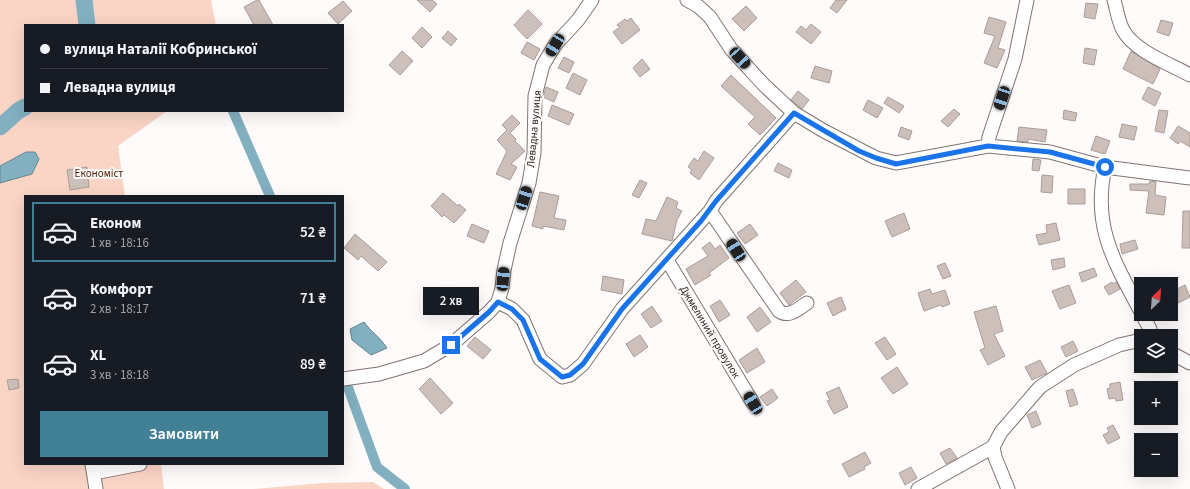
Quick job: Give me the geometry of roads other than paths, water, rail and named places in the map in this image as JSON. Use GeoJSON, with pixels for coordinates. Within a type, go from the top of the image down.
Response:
{"type":"FeatureCollection","features":[{"type":"Feature","properties":{"kind":"street","name":"Левадна вулиця"},"geometry":{"type":"LineString","coordinates":[[498,302],[510,243],[529,183],[534,153],[535,96],[543,65],[555,45],[578,20],[592,0]]}},
{"type":"Feature","properties":{"kind":"street"},"geometry":{"type":"LineString","coordinates":[[687,0],[698,6],[710,17],[731,49],[764,85],[794,113],[859,151],[876,158],[896,164],[988,146],[1050,152],[1105,167],[1190,178]]}},
{"type":"Feature","properties":{"kind":"street"},"geometry":{"type":"LineString","coordinates":[[988,146],[989,137],[1015,59],[1027,0]]}},
{"type":"Feature","properties":{"kind":"street"},"geometry":{"type":"LineString","coordinates":[[1114,0],[1123,30],[1130,40],[1146,51],[1190,75]]}},
{"type":"Feature","properties":{"kind":"street"},"geometry":{"type":"LineString","coordinates":[[344,379],[379,374],[424,361],[451,345],[489,312],[498,302],[512,309],[523,320],[540,359],[562,377],[570,375],[583,364],[622,309],[667,260],[710,211],[716,201],[794,113]]}},
{"type":"Feature","properties":{"kind":"street"},"geometry":{"type":"LineString","coordinates":[[1105,167],[1101,184],[1100,203],[1106,237],[1111,253],[1134,299]]}},
{"type":"Feature","properties":{"kind":"street"},"geometry":{"type":"LineString","coordinates":[[710,211],[779,312],[784,315],[791,314],[807,303]]}},
{"type":"Feature","properties":{"kind":"street","name":"Джмелиний провулок"},"geometry":{"type":"LineString","coordinates":[[667,260],[753,403]]}},
{"type":"Feature","properties":{"kind":"street"},"geometry":{"type":"LineString","coordinates":[[918,489],[993,447],[1001,432],[1040,386],[1074,365],[1119,346],[1134,342]]}},
{"type":"Feature","properties":{"kind":"street"},"geometry":{"type":"LineString","coordinates":[[1178,357],[1190,363]]}},
{"type":"Feature","properties":{"kind":"street"},"geometry":{"type":"LineString","coordinates":[[993,447],[995,457],[1008,489]]}},
{"type":"Feature","properties":{"kind":"street"},"geometry":{"type":"LineString","coordinates":[[96,489],[93,469],[131,465]]}},
{"type":"Feature","properties":{"kind":"water"},"geometry":{"type":"Polygon","coordinates":[[[26,152],[35,152],[39,159],[32,174],[0,183],[0,166],[26,152]]]}},
{"type":"Feature","properties":{"kind":"water"},"geometry":{"type":"Polygon","coordinates":[[[364,322],[387,348],[371,355],[352,340],[350,329],[364,322]]]}},
{"type":"Feature","properties":{"kind":"waterway"},"geometry":{"type":"LineString","coordinates":[[84,0],[87,24]]}},
{"type":"Feature","properties":{"kind":"waterway"},"geometry":{"type":"LineString","coordinates":[[0,127],[24,108]]}},
{"type":"Feature","properties":{"kind":"waterway"},"geometry":{"type":"LineString","coordinates":[[233,112],[270,195]]}},
{"type":"Feature","properties":{"kind":"waterway"},"geometry":{"type":"LineString","coordinates":[[346,382],[377,467],[405,489]]}},
{"type":"Feature","properties":{"kind":"park label","name":"Економіст"},"geometry":{"type":"Point","coordinates":[99,173]}}]}
